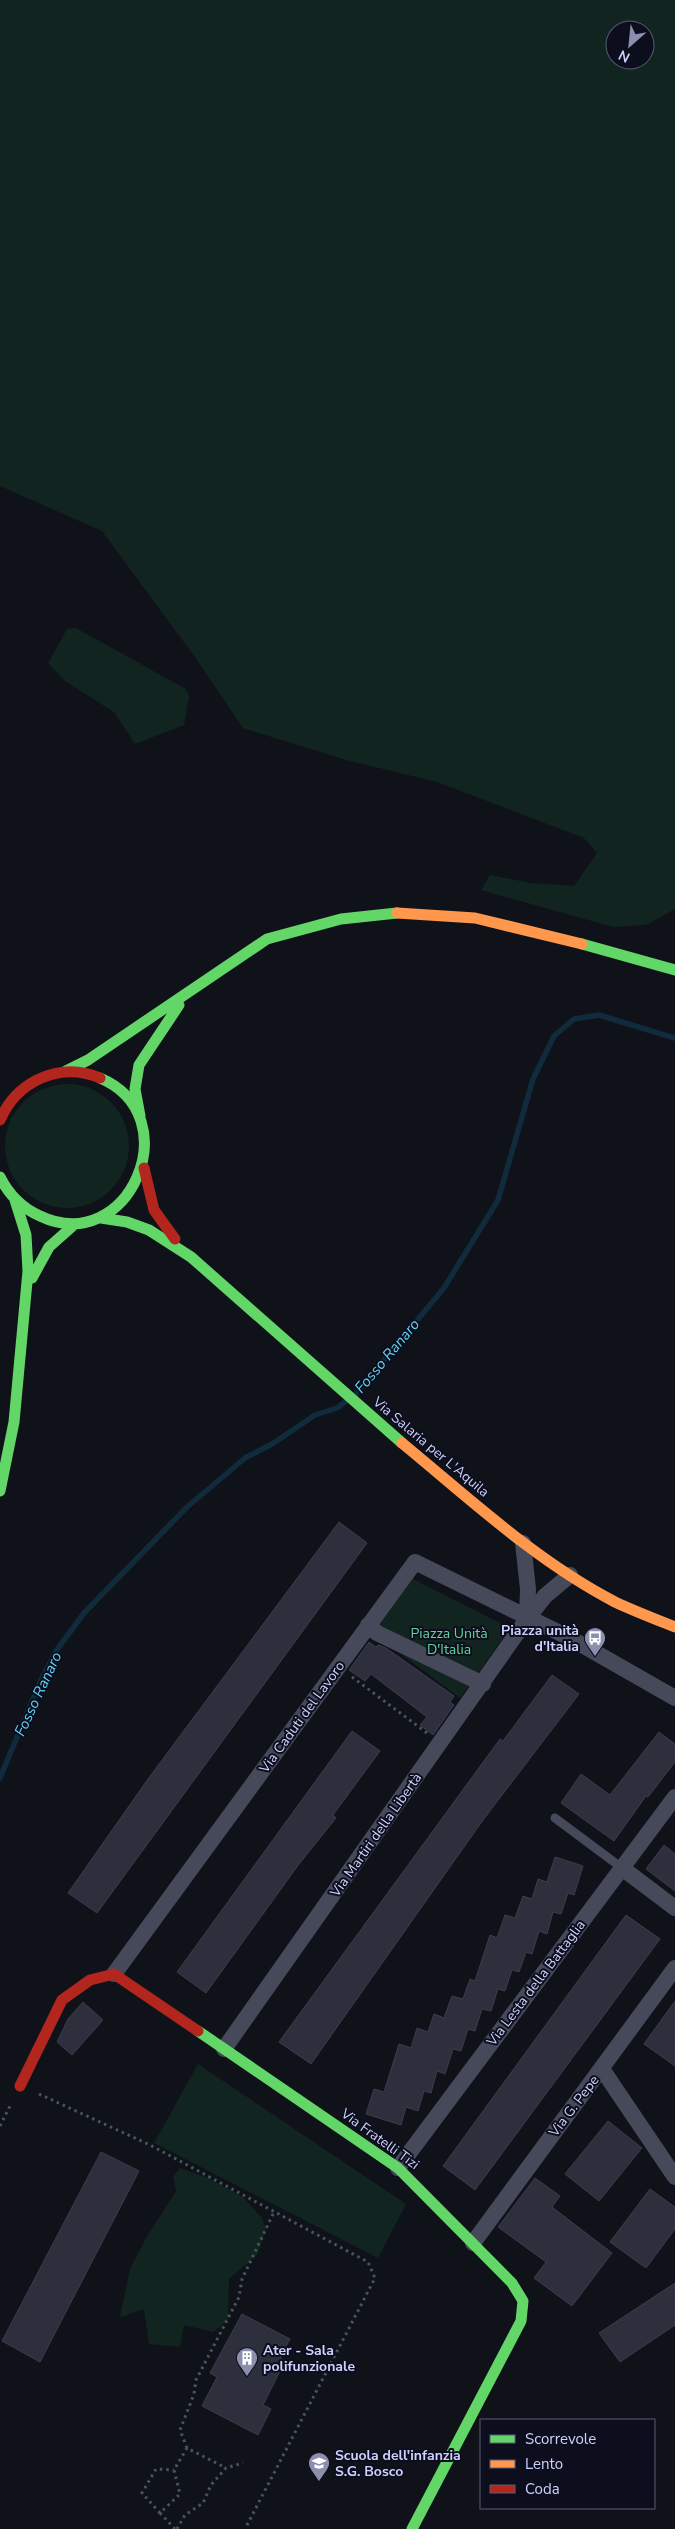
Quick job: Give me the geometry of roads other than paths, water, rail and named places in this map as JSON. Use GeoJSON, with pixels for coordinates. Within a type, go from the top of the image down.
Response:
{"type":"FeatureCollection","features":[{"type":"Feature","properties":{"kind":"main road"},"geometry":{"type":"LineString","coordinates":[[14,1083],[66,1071],[88,1060],[267,939],[341,919],[399,913],[475,918],[548,935],[675,970]]}},
{"type":"Feature","properties":{"kind":"main road"},"geometry":{"type":"LineString","coordinates":[[15,1200],[32,1214],[53,1222],[75,1224],[101,1218],[120,1206],[135,1189],[144,1168],[147,1142],[140,1116],[136,1089],[139,1065],[172,1012],[194,989]]}},
{"type":"Feature","properties":{"kind":"main road"},"geometry":{"type":"LineString","coordinates":[[66,1071],[89,1073],[110,1082],[128,1097],[140,1116]]}},
{"type":"Feature","properties":{"kind":"main road"},"geometry":{"type":"LineString","coordinates":[[0,1120],[4,1109],[19,1090],[40,1077]]}},
{"type":"Feature","properties":{"kind":"main road","name":"Via Salaria per L'Aquila"},"geometry":{"type":"LineString","coordinates":[[144,1168],[154,1210],[169,1232],[191,1257]]}},
{"type":"Feature","properties":{"kind":"main road"},"geometry":{"type":"LineString","coordinates":[[0,1178],[15,1200],[24,1222],[29,1246],[14,1422],[0,1491]]}},
{"type":"Feature","properties":{"kind":"main road","name":"Via Salaria per L'Aquila"},"geometry":{"type":"LineString","coordinates":[[101,1218],[121,1219],[141,1224],[164,1236],[191,1257],[393,1436],[523,1543],[570,1575],[616,1602],[675,1627]]}},
{"type":"Feature","properties":{"kind":"main road"},"geometry":{"type":"LineString","coordinates":[[24,1299],[36,1267],[45,1250],[54,1240],[75,1224]]}},
{"type":"Feature","properties":{"kind":"main road"},"geometry":{"type":"LineString","coordinates":[[20,2086],[62,2000],[90,1980],[114,1974]]}},
{"type":"Feature","properties":{"kind":"main road","name":"Via Fratelli Tizi"},"geometry":{"type":"LineString","coordinates":[[114,1974],[398,2168],[413,2181],[512,2283],[522,2301],[521,2321],[412,2529]]}},
{"type":"Feature","properties":{"kind":"street"},"geometry":{"type":"LineString","coordinates":[[523,1543],[528,1589],[527,1619],[570,1638],[675,1698]]}},
{"type":"Feature","properties":{"kind":"street","name":"Via Caduti del Lavoro"},"geometry":{"type":"LineString","coordinates":[[114,1974],[415,1562],[527,1619]]}},
{"type":"Feature","properties":{"kind":"street","name":"Via Martiri della Libertà"},"geometry":{"type":"LineString","coordinates":[[224,2049],[441,1744],[527,1619],[545,1596],[570,1575]]}},
{"type":"Feature","properties":{"kind":"street"},"geometry":{"type":"LineString","coordinates":[[368,1625],[377,1633],[483,1684]]}},
{"type":"Feature","properties":{"kind":"street","name":"Via Lesta della Battaglia"},"geometry":{"type":"LineString","coordinates":[[398,2168],[675,1798]]}},
{"type":"Feature","properties":{"kind":"street"},"geometry":{"type":"LineString","coordinates":[[622,1868],[675,1908]]}},
{"type":"Feature","properties":{"kind":"street","name":"Via G. Pepe"},"geometry":{"type":"LineString","coordinates":[[473,2243],[675,1968]]}},
{"type":"Feature","properties":{"kind":"street"},"geometry":{"type":"LineString","coordinates":[[602,2069],[675,2177]]}},
{"type":"Feature","properties":{"kind":"lane"},"geometry":{"type":"LineString","coordinates":[[555,1818],[622,1868]]}},
{"type":"Feature","properties":{"kind":"waterway","name":"Fosso Ranaro"},"geometry":{"type":"LineString","coordinates":[[355,1395],[444,1288],[498,1200],[533,1079],[554,1036],[574,1019],[599,1015],[675,1038]]}},
{"type":"Feature","properties":{"kind":"waterway","name":"Fosso Ranaro"},"geometry":{"type":"LineString","coordinates":[[0,1778],[40,1682],[56,1651],[84,1613],[187,1507],[245,1458],[272,1444],[315,1415],[337,1408],[345,1402]]}},
{"type":"Feature","properties":{"kind":"place","name":"Piazza unità d'Italia"},"geometry":{"type":"Point","coordinates":[595,1657]}},
{"type":"Feature","properties":{"kind":"place","name":"Ater - Sala polifunzionale"},"geometry":{"type":"Point","coordinates":[247,2377]}},
{"type":"Feature","properties":{"kind":"place","name":"Scuola dell'infanzia S.G. Bosco"},"geometry":{"type":"Point","coordinates":[319,2482]}},
{"type":"Feature","properties":{"kind":"park label","name":"Piazza Unità D'Italia"},"geometry":{"type":"Point","coordinates":[449,1642]}}]}
